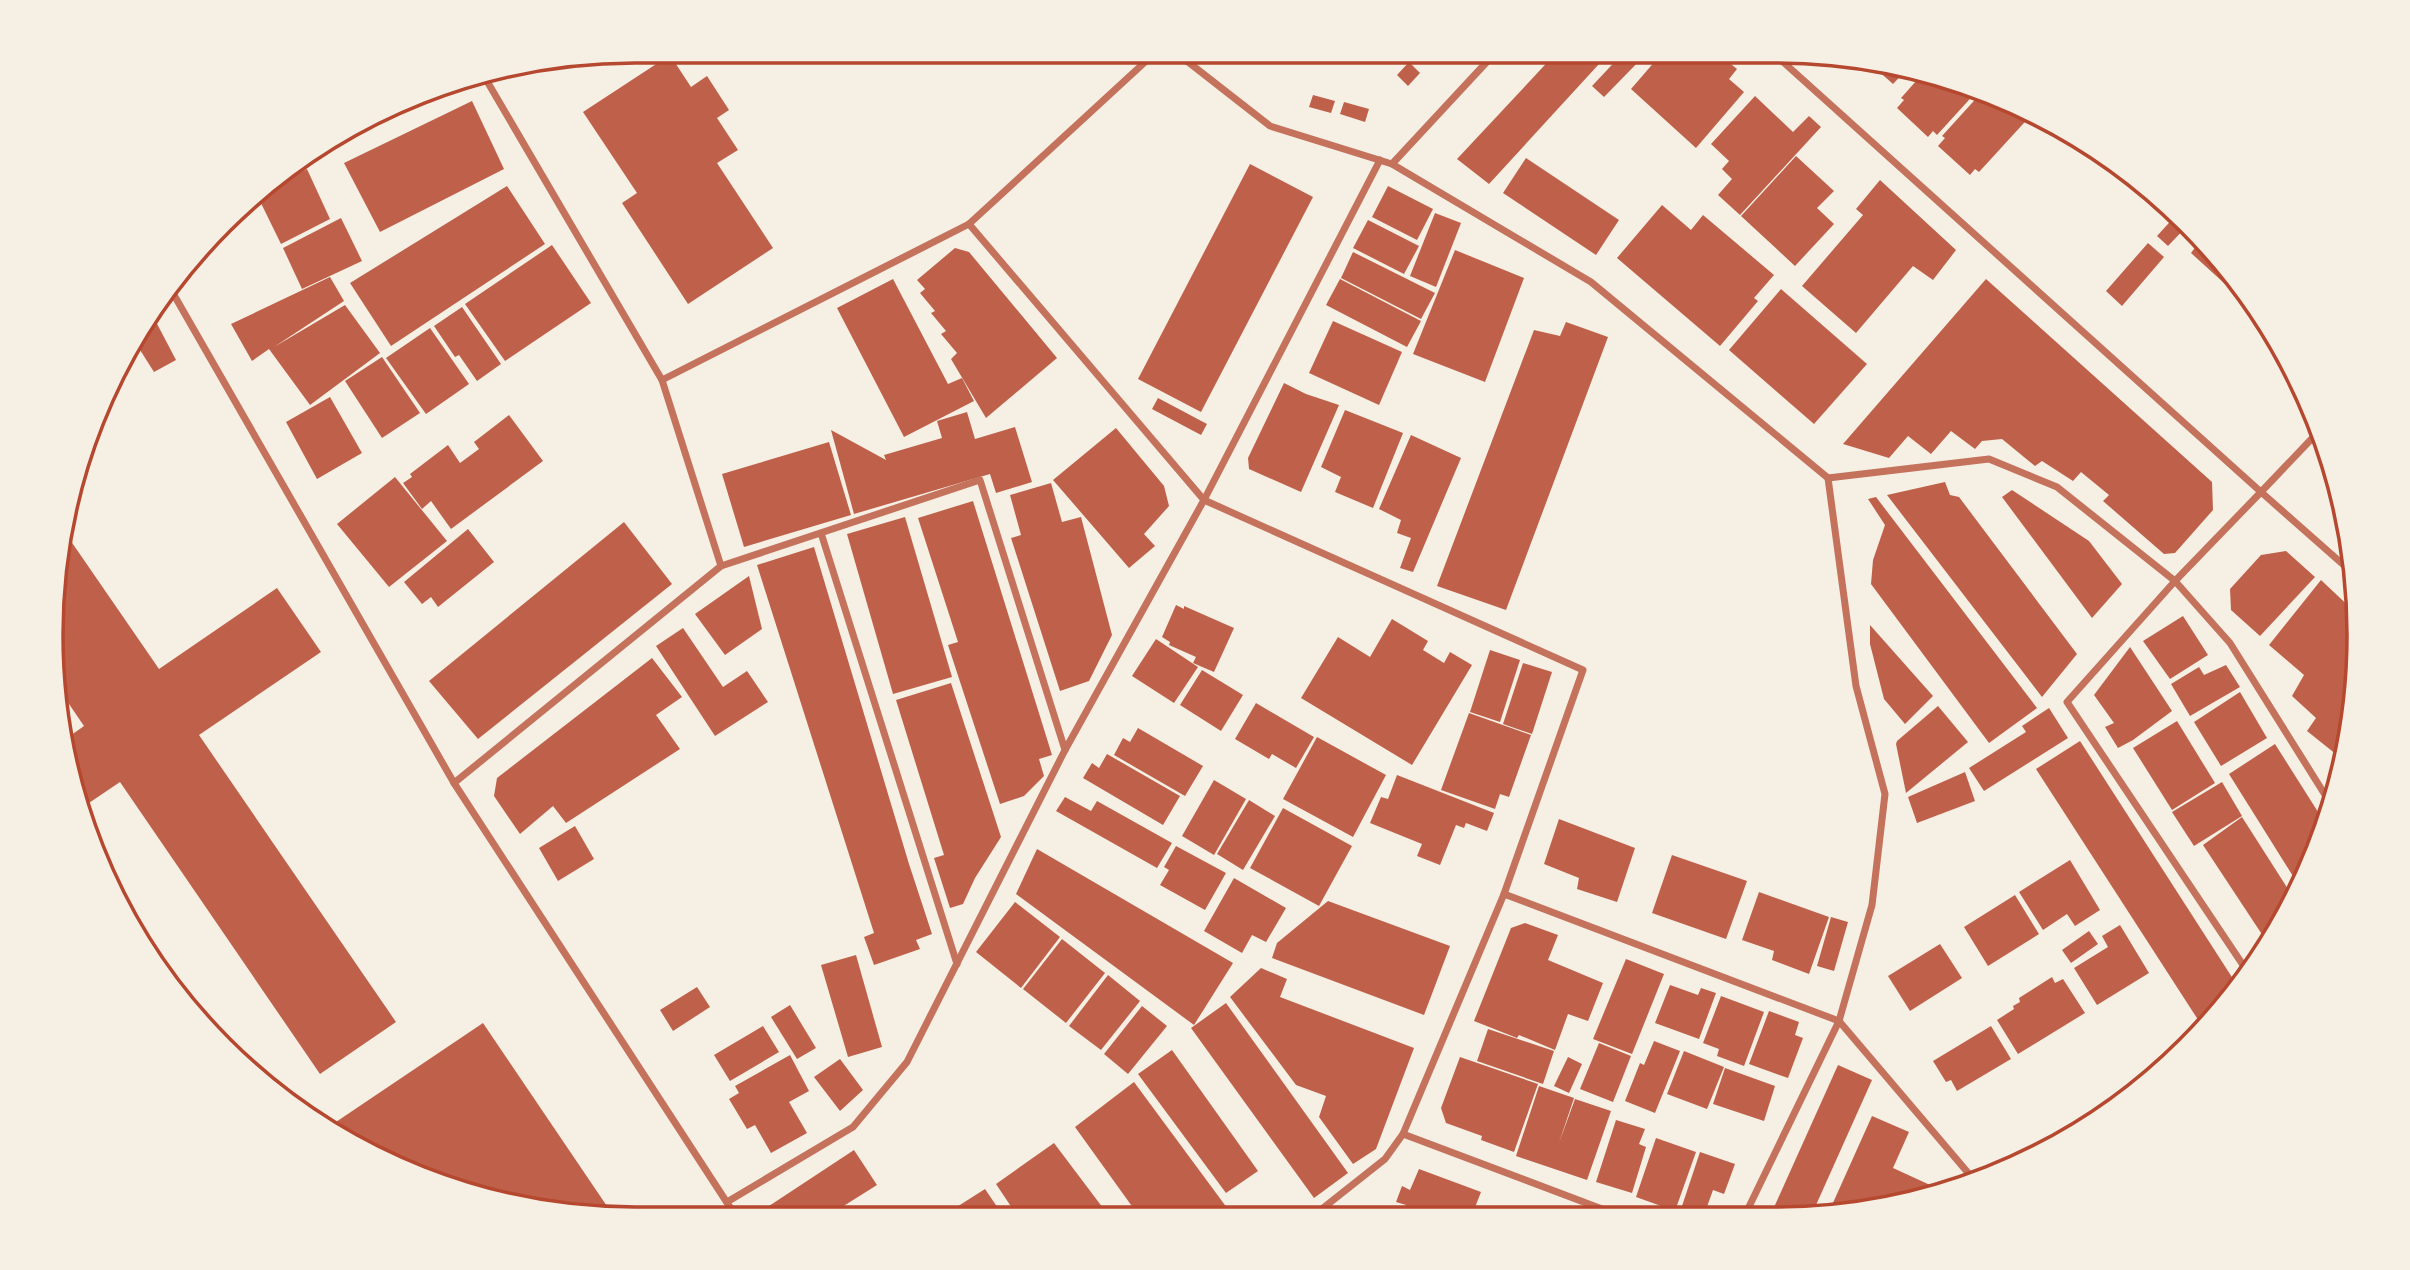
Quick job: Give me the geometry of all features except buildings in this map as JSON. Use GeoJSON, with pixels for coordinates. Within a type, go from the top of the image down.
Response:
{"type":"FeatureCollection","features":[{"type":"Feature","properties":{"kind":"street"},"geometry":{"type":"LineString","coordinates":[[662,380],[969,224],[1144,63]]}},
{"type":"Feature","properties":{"kind":"street"},"geometry":{"type":"LineString","coordinates":[[1189,63],[1270,126],[1392,164],[1591,282],[1828,478],[1856,686],[1885,794],[1872,905],[1839,1021],[1748,1207]]}},
{"type":"Feature","properties":{"kind":"street"},"geometry":{"type":"LineString","coordinates":[[1392,164],[1486,63]]}},
{"type":"Feature","properties":{"kind":"street"},"geometry":{"type":"LineString","coordinates":[[1785,63],[2342,564]]}},
{"type":"Feature","properties":{"kind":"street"},"geometry":{"type":"LineString","coordinates":[[487,82],[662,380],[721,566]]}},
{"type":"Feature","properties":{"kind":"street"},"geometry":{"type":"LineString","coordinates":[[727,1202],[853,1127],[907,1062],[1065,750],[1204,500],[1380,160]]}},
{"type":"Feature","properties":{"kind":"street"},"geometry":{"type":"LineString","coordinates":[[969,224],[1204,500],[1583,670],[1504,894],[1402,1134],[1385,1158],[1324,1207]]}},
{"type":"Feature","properties":{"kind":"street"},"geometry":{"type":"LineString","coordinates":[[175,296],[454,783],[730,1207]]}},
{"type":"Feature","properties":{"kind":"street"},"geometry":{"type":"LineString","coordinates":[[2243,964],[2067,702],[2175,581],[2312,438]]}},
{"type":"Feature","properties":{"kind":"street"},"geometry":{"type":"LineString","coordinates":[[1828,478],[1989,459],[2057,487],[2175,581],[2230,643],[2325,794]]}},
{"type":"Feature","properties":{"kind":"street"},"geometry":{"type":"LineString","coordinates":[[454,783],[721,566],[980,480],[1065,750]]}},
{"type":"Feature","properties":{"kind":"street"},"geometry":{"type":"LineString","coordinates":[[821,533],[957,964]]}},
{"type":"Feature","properties":{"kind":"street"},"geometry":{"type":"LineString","coordinates":[[1504,894],[1839,1021],[1968,1173]]}},
{"type":"Feature","properties":{"kind":"street"},"geometry":{"type":"LineString","coordinates":[[1402,1134],[1597,1207]]}}]}
